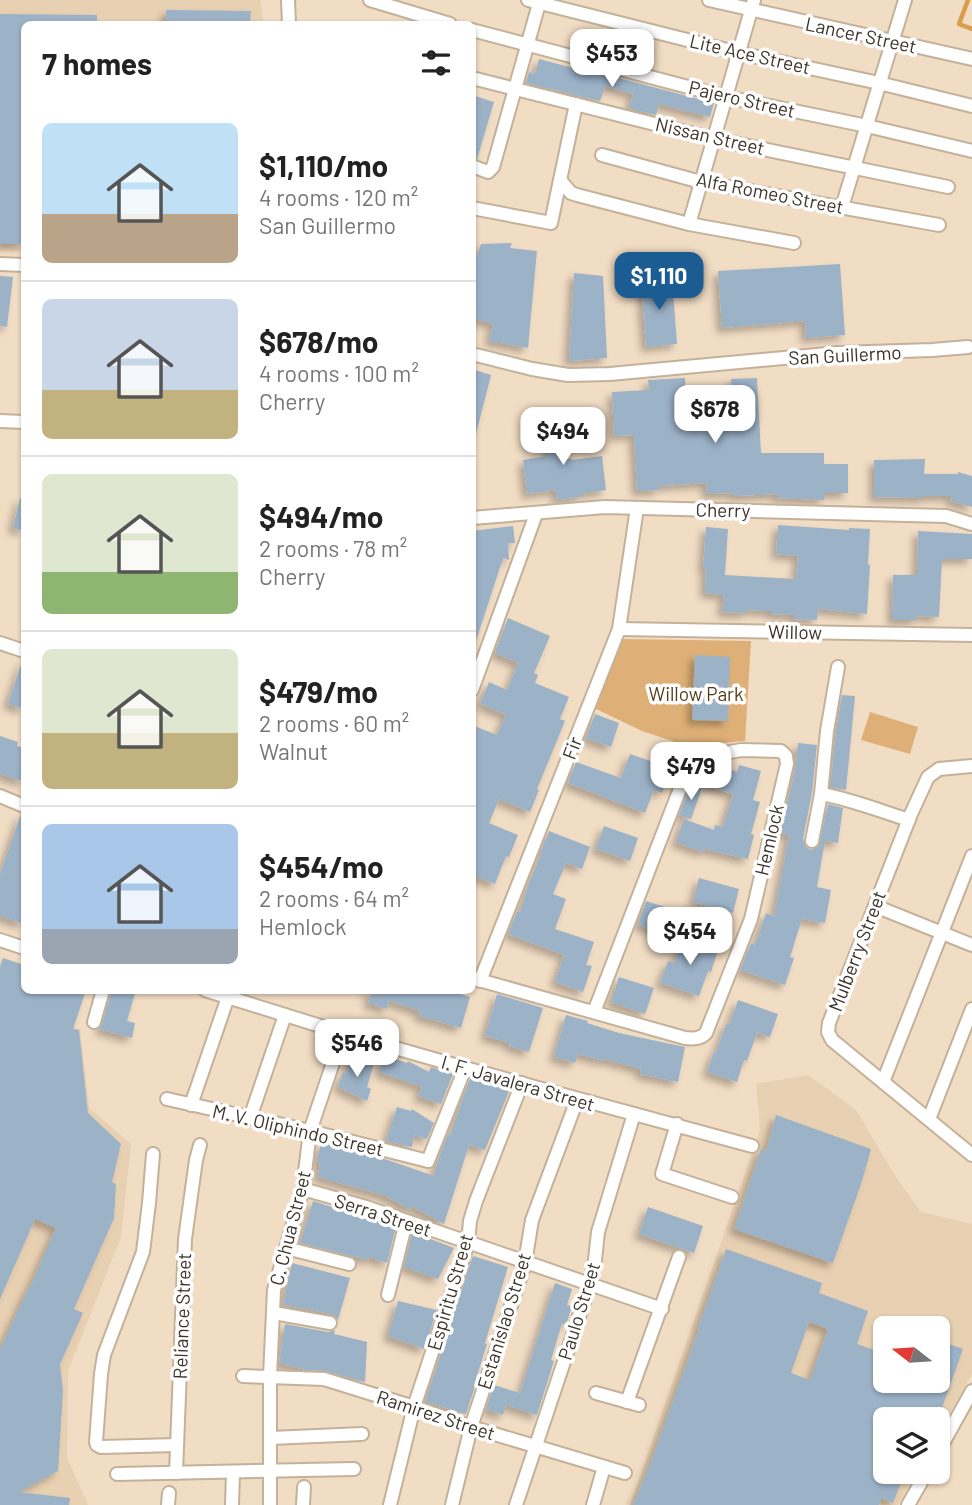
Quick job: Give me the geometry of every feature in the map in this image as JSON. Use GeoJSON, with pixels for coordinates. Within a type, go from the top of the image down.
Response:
{"type":"FeatureCollection","features":[{"type":"Feature","properties":{"kind":"street"},"geometry":{"type":"LineString","coordinates":[[288,0],[293,21]]}},
{"type":"Feature","properties":{"kind":"street"},"geometry":{"type":"LineString","coordinates":[[370,0],[440,21]]}},
{"type":"Feature","properties":{"kind":"street","name":"Lancer Street"},"geometry":{"type":"LineString","coordinates":[[709,0],[752,5],[892,42],[972,59]]}},
{"type":"Feature","properties":{"kind":"street"},"geometry":{"type":"LineString","coordinates":[[842,207],[903,0]]}},
{"type":"Feature","properties":{"kind":"street"},"geometry":{"type":"LineString","coordinates":[[476,168],[488,172],[493,167],[528,45],[536,1]]}},
{"type":"Feature","properties":{"kind":"street","name":"Lite Ace Street"},"geometry":{"type":"LineString","coordinates":[[536,1],[739,53],[972,106]]}},
{"type":"Feature","properties":{"kind":"street"},"geometry":{"type":"LineString","coordinates":[[689,223],[752,5]]}},
{"type":"Feature","properties":{"kind":"street","name":"Pajero Street"},"geometry":{"type":"LineString","coordinates":[[476,31],[726,97],[972,151]]}},
{"type":"Feature","properties":{"kind":"street","name":"Nissan Street"},"geometry":{"type":"LineString","coordinates":[[476,79],[714,139],[948,187]]}},
{"type":"Feature","properties":{"kind":"street"},"geometry":{"type":"LineString","coordinates":[[476,209],[551,223],[576,104]]}},
{"type":"Feature","properties":{"kind":"street","name":"Alfa Romeo Street"},"geometry":{"type":"LineString","coordinates":[[602,155],[701,182],[939,225]]}},
{"type":"Feature","properties":{"kind":"street"},"geometry":{"type":"LineString","coordinates":[[560,180],[571,193],[577,195],[689,223],[794,243]]}},
{"type":"Feature","properties":{"kind":"street"},"geometry":{"type":"LineString","coordinates":[[0,264],[21,265]]}},
{"type":"Feature","properties":{"kind":"street","name":"San Guillermo"},"geometry":{"type":"LineString","coordinates":[[476,355],[568,375],[610,374],[838,353],[968,347]]}},
{"type":"Feature","properties":{"kind":"street"},"geometry":{"type":"LineString","coordinates":[[0,421],[21,422]]}},
{"type":"Feature","properties":{"kind":"street","name":"Cherry"},"geometry":{"type":"LineString","coordinates":[[476,518],[605,507],[946,516],[972,524]]}},
{"type":"Feature","properties":{"kind":"street","name":"Fir"},"geometry":{"type":"LineString","coordinates":[[476,980],[619,629],[637,508]]}},
{"type":"Feature","properties":{"kind":"street"},"geometry":{"type":"LineString","coordinates":[[476,679],[536,514]]}},
{"type":"Feature","properties":{"kind":"street","name":"Willow"},"geometry":{"type":"LineString","coordinates":[[619,629],[972,635]]}},
{"type":"Feature","properties":{"kind":"street"},"geometry":{"type":"LineString","coordinates":[[0,643],[21,650]]}},
{"type":"Feature","properties":{"kind":"street"},"geometry":{"type":"LineString","coordinates":[[812,841],[838,667]]}},
{"type":"Feature","properties":{"kind":"street","name":"Hemlock"},"geometry":{"type":"LineString","coordinates":[[741,750],[781,751],[786,756],[787,764],[751,919],[706,1033],[696,1039],[685,1038],[594,1012],[688,768],[694,759],[741,750]]}},
{"type":"Feature","properties":{"kind":"street","name":"Mulberry Street"},"geometry":{"type":"LineString","coordinates":[[972,766],[939,769],[928,777],[829,1023],[828,1032],[832,1040],[972,1155]]}},
{"type":"Feature","properties":{"kind":"street"},"geometry":{"type":"LineString","coordinates":[[821,794],[843,798],[909,820]]}},
{"type":"Feature","properties":{"kind":"street"},"geometry":{"type":"LineString","coordinates":[[0,796],[21,805]]}},
{"type":"Feature","properties":{"kind":"street"},"geometry":{"type":"LineString","coordinates":[[883,1082],[972,856]]}},
{"type":"Feature","properties":{"kind":"street"},"geometry":{"type":"LineString","coordinates":[[875,906],[972,945]]}},
{"type":"Feature","properties":{"kind":"street"},"geometry":{"type":"LineString","coordinates":[[0,940],[21,947]]}},
{"type":"Feature","properties":{"kind":"street"},"geometry":{"type":"LineString","coordinates":[[476,980],[594,1012]]}},
{"type":"Feature","properties":{"kind":"street"},"geometry":{"type":"LineString","coordinates":[[94,1021],[102,994]]}},
{"type":"Feature","properties":{"kind":"street"},"geometry":{"type":"LineString","coordinates":[[191,1105],[229,994]]}},
{"type":"Feature","properties":{"kind":"street","name":"I. F. Javalera Street"},"geometry":{"type":"LineString","coordinates":[[229,994],[343,1033],[577,1100],[677,1124],[752,1146]]}},
{"type":"Feature","properties":{"kind":"street"},"geometry":{"type":"LineString","coordinates":[[929,1119],[972,1009]]}},
{"type":"Feature","properties":{"kind":"street"},"geometry":{"type":"LineString","coordinates":[[250,1118],[285,1015]]}},
{"type":"Feature","properties":{"kind":"street","name":"C. Chua Street"},"geometry":{"type":"LineString","coordinates":[[270,1505],[270,1376],[274,1290],[303,1189],[310,1131],[343,1033]]}},
{"type":"Feature","properties":{"kind":"street","name":"M. V. Oliphindo Street"},"geometry":{"type":"LineString","coordinates":[[167,1099],[428,1161],[465,1068]]}},
{"type":"Feature","properties":{"kind":"street","name":"Espiritu Street"},"geometry":{"type":"LineString","coordinates":[[390,1505],[414,1407],[468,1243],[470,1221],[476,1201],[522,1083]]}},
{"type":"Feature","properties":{"kind":"street","name":"Estanislao Street"},"geometry":{"type":"LineString","coordinates":[[452,1505],[471,1427],[525,1263],[532,1220],[577,1100]]}},
{"type":"Feature","properties":{"kind":"street","name":"Paulo Street"},"geometry":{"type":"LineString","coordinates":[[516,1505],[590,1284],[598,1232],[634,1114]]}},
{"type":"Feature","properties":{"kind":"street"},"geometry":{"type":"LineString","coordinates":[[677,1124],[662,1174],[732,1197]]}},
{"type":"Feature","properties":{"kind":"street","name":"Reliance Street"},"geometry":{"type":"LineString","coordinates":[[176,1473],[185,1239],[200,1146]]}},
{"type":"Feature","properties":{"kind":"street"},"geometry":{"type":"LineString","coordinates":[[153,1154],[143,1252],[104,1355],[96,1442],[97,1446],[101,1447],[177,1445]]}},
{"type":"Feature","properties":{"kind":"street","name":"Serra Street"},"geometry":{"type":"LineString","coordinates":[[303,1189],[366,1207],[662,1309]]}},
{"type":"Feature","properties":{"kind":"street"},"geometry":{"type":"LineString","coordinates":[[388,1295],[406,1222]]}},
{"type":"Feature","properties":{"kind":"street"},"geometry":{"type":"LineString","coordinates":[[286,1248],[349,1264]]}},
{"type":"Feature","properties":{"kind":"street"},"geometry":{"type":"LineString","coordinates":[[596,1393],[633,1404],[679,1257]]}},
{"type":"Feature","properties":{"kind":"street"},"geometry":{"type":"LineString","coordinates":[[274,1313],[330,1323]]}},
{"type":"Feature","properties":{"kind":"street","name":"Ramirez Street"},"geometry":{"type":"LineString","coordinates":[[243,1376],[324,1379],[625,1473]]}},
{"type":"Feature","properties":{"kind":"street"},"geometry":{"type":"LineString","coordinates":[[950,1430],[972,1391]]}},
{"type":"Feature","properties":{"kind":"street"},"geometry":{"type":"LineString","coordinates":[[271,1438],[362,1434]]}},
{"type":"Feature","properties":{"kind":"street"},"geometry":{"type":"LineString","coordinates":[[593,1505],[604,1467]]}},
{"type":"Feature","properties":{"kind":"street"},"geometry":{"type":"LineString","coordinates":[[117,1474],[354,1469]]}},
{"type":"Feature","properties":{"kind":"street"},"geometry":{"type":"LineString","coordinates":[[232,1505],[233,1473]]}},
{"type":"Feature","properties":{"kind":"street"},"geometry":{"type":"LineString","coordinates":[[908,1505],[920,1484]]}},
{"type":"Feature","properties":{"kind":"street"},"geometry":{"type":"LineString","coordinates":[[303,1505],[304,1487]]}},
{"type":"Feature","properties":{"kind":"shaded area"},"geometry":{"type":"Polygon","coordinates":[[[0,0],[260,0],[264,21],[21,21],[21,251],[0,251],[0,0]]]}},
{"type":"Feature","properties":{"kind":"shaded area"},"geometry":{"type":"Polygon","coordinates":[[[0,1016],[80,1029],[89,1108],[131,1144],[121,1237],[68,1371],[67,1458],[88,1505],[0,1505],[0,1016]]]}},
{"type":"Feature","properties":{"kind":"shaded area"},"geometry":{"type":"Polygon","coordinates":[[[808,1075],[856,1110],[896,1177],[921,1212],[972,1224],[972,1374],[950,1413],[950,1407],[873,1407],[873,1484],[910,1484],[898,1505],[630,1505],[760,1130],[756,1084],[808,1075]]]}},
{"type":"Feature","properties":{"kind":"green space","name":"Willow Park"},"geometry":{"type":"Polygon","coordinates":[[[622,639],[751,641],[745,741],[688,746],[642,731],[594,708],[622,639]]]}},
{"type":"Feature","properties":{"kind":"green space"},"geometry":{"type":"Polygon","coordinates":[[[870,712],[918,727],[910,754],[861,740],[870,712]]]}},
{"type":"Feature","properties":{"kind":"building"},"geometry":{"type":"Polygon","coordinates":[[[166,10],[251,11],[250,21],[166,21],[166,10]]]}},
{"type":"Feature","properties":{"kind":"building"},"geometry":{"type":"Polygon","coordinates":[[[0,14],[97,15],[97,21],[21,21],[21,244],[0,244],[0,14]]]}},
{"type":"Feature","properties":{"kind":"building"},"geometry":{"type":"Polygon","coordinates":[[[539,59],[714,103],[710,117],[659,104],[656,115],[629,108],[633,94],[605,86],[600,101],[526,83],[529,72],[535,74],[539,59]]]}},
{"type":"Feature","properties":{"kind":"building"},"geometry":{"type":"Polygon","coordinates":[[[476,96],[494,102],[476,159],[476,96]]]}},
{"type":"Feature","properties":{"kind":"building"},"geometry":{"type":"Polygon","coordinates":[[[512,243],[510,248],[537,251],[528,348],[489,341],[493,324],[476,319],[476,258],[481,244],[512,243]]]}},
{"type":"Feature","properties":{"kind":"building"},"geometry":{"type":"Polygon","coordinates":[[[840,264],[845,335],[806,338],[805,321],[722,328],[718,271],[840,264]]]}},
{"type":"Feature","properties":{"kind":"building"},"geometry":{"type":"Polygon","coordinates":[[[574,273],[603,276],[607,358],[569,361],[574,273]]]}},
{"type":"Feature","properties":{"kind":"building"},"geometry":{"type":"Polygon","coordinates":[[[0,276],[13,277],[7,327],[0,326],[0,276]]]}},
{"type":"Feature","properties":{"kind":"building"},"geometry":{"type":"Polygon","coordinates":[[[672,278],[677,344],[646,347],[641,281],[672,278]]]}},
{"type":"Feature","properties":{"kind":"building"},"geometry":{"type":"Polygon","coordinates":[[[476,370],[491,375],[476,434],[476,370]]]}},
{"type":"Feature","properties":{"kind":"building"},"geometry":{"type":"Polygon","coordinates":[[[685,378],[686,405],[733,402],[731,379],[757,378],[761,453],[824,453],[824,464],[848,464],[848,493],[824,493],[824,500],[777,498],[777,494],[733,496],[733,493],[707,494],[706,483],[659,486],[659,490],[637,491],[634,435],[614,436],[612,392],[649,390],[648,380],[685,378]]]}},
{"type":"Feature","properties":{"kind":"building"},"geometry":{"type":"Polygon","coordinates":[[[565,412],[567,459],[602,456],[606,490],[557,500],[556,490],[527,494],[523,460],[547,456],[550,413],[565,412]]]}},
{"type":"Feature","properties":{"kind":"building"},"geometry":{"type":"Polygon","coordinates":[[[925,459],[924,474],[958,472],[972,476],[972,507],[950,501],[952,496],[874,497],[874,460],[925,459]]]}},
{"type":"Feature","properties":{"kind":"building"},"geometry":{"type":"Polygon","coordinates":[[[20,498],[21,498],[21,530],[13,528],[20,498]]]}},
{"type":"Feature","properties":{"kind":"building"},"geometry":{"type":"Polygon","coordinates":[[[778,525],[870,529],[867,614],[818,609],[817,620],[794,619],[794,615],[771,614],[771,611],[722,612],[724,595],[705,593],[706,569],[703,569],[706,527],[728,529],[725,575],[796,579],[798,556],[776,554],[778,525]]]}},
{"type":"Feature","properties":{"kind":"building"},"geometry":{"type":"Polygon","coordinates":[[[513,526],[515,543],[508,543],[509,560],[503,558],[476,641],[476,531],[513,526]]]}},
{"type":"Feature","properties":{"kind":"building"},"geometry":{"type":"Polygon","coordinates":[[[918,531],[972,534],[972,559],[942,559],[939,617],[916,616],[916,620],[892,620],[893,575],[917,575],[918,531]]]}},
{"type":"Feature","properties":{"kind":"building"},"geometry":{"type":"Polygon","coordinates":[[[508,618],[550,636],[534,673],[538,675],[535,683],[569,697],[560,719],[565,721],[530,812],[499,799],[489,823],[518,835],[495,884],[476,877],[476,727],[497,735],[506,715],[480,704],[489,682],[507,690],[518,663],[495,653],[508,618]]]}},
{"type":"Feature","properties":{"kind":"building"},"geometry":{"type":"Polygon","coordinates":[[[695,655],[730,657],[728,721],[692,720],[695,655]]]}},
{"type":"Feature","properties":{"kind":"building"},"geometry":{"type":"Polygon","coordinates":[[[21,664],[21,708],[8,704],[21,664]]]}},
{"type":"Feature","properties":{"kind":"building"},"geometry":{"type":"Polygon","coordinates":[[[842,695],[855,696],[846,790],[830,787],[842,695]]]}},
{"type":"Feature","properties":{"kind":"building"},"geometry":{"type":"Polygon","coordinates":[[[595,714],[619,723],[611,747],[586,738],[595,714]]]}},
{"type":"Feature","properties":{"kind":"building"},"geometry":{"type":"Polygon","coordinates":[[[0,736],[18,742],[17,746],[21,747],[21,781],[0,774],[0,736]]]}},
{"type":"Feature","properties":{"kind":"building"},"geometry":{"type":"Polygon","coordinates":[[[798,743],[817,745],[812,793],[803,839],[806,847],[811,850],[819,846],[828,804],[843,808],[838,843],[825,841],[817,887],[831,890],[825,923],[802,919],[790,957],[794,958],[785,985],[740,970],[751,943],[755,945],[766,913],[774,916],[789,835],[780,833],[796,766],[798,743]]]}},
{"type":"Feature","properties":{"kind":"building"},"geometry":{"type":"Polygon","coordinates":[[[630,754],[665,766],[662,774],[668,776],[662,793],[654,790],[645,813],[568,783],[576,762],[621,778],[630,754]]]}},
{"type":"Feature","properties":{"kind":"building"},"geometry":{"type":"Polygon","coordinates":[[[709,765],[737,772],[739,765],[761,771],[753,800],[760,802],[751,834],[754,835],[748,859],[704,849],[702,852],[676,842],[684,819],[714,830],[715,825],[723,827],[733,794],[703,785],[709,765]]]}},
{"type":"Feature","properties":{"kind":"building"},"geometry":{"type":"Polygon","coordinates":[[[691,784],[702,788],[691,819],[679,815],[691,784]]]}},
{"type":"Feature","properties":{"kind":"building"},"geometry":{"type":"Polygon","coordinates":[[[21,814],[21,923],[0,916],[0,874],[21,814]]]}},
{"type":"Feature","properties":{"kind":"building"},"geometry":{"type":"Polygon","coordinates":[[[604,826],[638,838],[630,861],[596,849],[604,826]]]}},
{"type":"Feature","properties":{"kind":"building"},"geometry":{"type":"Polygon","coordinates":[[[549,831],[590,847],[582,869],[566,863],[553,894],[566,899],[555,929],[594,942],[586,965],[592,966],[583,992],[555,982],[564,955],[508,934],[517,911],[520,912],[549,831]]]}},
{"type":"Feature","properties":{"kind":"building"},"geometry":{"type":"Polygon","coordinates":[[[699,878],[739,889],[733,913],[693,902],[699,878]]]}},
{"type":"Feature","properties":{"kind":"building"},"geometry":{"type":"Polygon","coordinates":[[[646,901],[684,913],[676,938],[638,925],[646,901]]]}},
{"type":"Feature","properties":{"kind":"building"},"geometry":{"type":"Polygon","coordinates":[[[683,938],[718,950],[699,996],[660,983],[668,961],[674,963],[683,938]]]}},
{"type":"Feature","properties":{"kind":"building"},"geometry":{"type":"Polygon","coordinates":[[[3,958],[21,964],[21,994],[85,994],[73,1029],[79,1030],[88,1113],[121,1144],[112,1182],[116,1184],[114,1218],[74,1309],[83,1313],[60,1364],[63,1391],[58,1471],[19,1492],[70,1498],[69,1505],[0,1505],[0,1349],[56,1228],[35,1219],[0,1299],[0,968],[3,958]]]}},
{"type":"Feature","properties":{"kind":"building"},"geometry":{"type":"Polygon","coordinates":[[[619,977],[654,988],[645,1014],[611,1002],[619,977]]]}},
{"type":"Feature","properties":{"kind":"building"},"geometry":{"type":"Polygon","coordinates":[[[111,994],[135,994],[127,1021],[135,1023],[132,1038],[99,1029],[111,994]]]}},
{"type":"Feature","properties":{"kind":"building"},"geometry":{"type":"Polygon","coordinates":[[[371,994],[460,994],[470,997],[461,1028],[419,1016],[420,1011],[389,1001],[387,1009],[368,1003],[371,994]]]}},
{"type":"Feature","properties":{"kind":"building"},"geometry":{"type":"Polygon","coordinates":[[[497,994],[543,1008],[529,1052],[485,1036],[497,994]]]}},
{"type":"Feature","properties":{"kind":"building"},"geometry":{"type":"Polygon","coordinates":[[[738,1000],[778,1014],[770,1037],[757,1033],[737,1082],[707,1072],[738,1000]]]}},
{"type":"Feature","properties":{"kind":"building"},"geometry":{"type":"Polygon","coordinates":[[[566,1015],[619,1033],[685,1047],[678,1082],[640,1074],[641,1069],[604,1059],[578,1054],[575,1063],[554,1057],[566,1015]]]}},
{"type":"Feature","properties":{"kind":"building"},"geometry":{"type":"Polygon","coordinates":[[[386,1056],[407,1063],[408,1061],[429,1072],[431,1067],[453,1074],[441,1104],[418,1096],[422,1087],[379,1072],[386,1056]]]}},
{"type":"Feature","properties":{"kind":"building"},"geometry":{"type":"Polygon","coordinates":[[[353,1058],[374,1064],[367,1087],[371,1089],[367,1101],[338,1087],[343,1072],[346,1074],[353,1058]]]}},
{"type":"Feature","properties":{"kind":"building"},"geometry":{"type":"Polygon","coordinates":[[[470,1078],[510,1089],[485,1150],[469,1145],[444,1224],[411,1206],[410,1210],[386,1196],[318,1177],[320,1162],[317,1161],[321,1143],[388,1160],[434,1176],[470,1078]]]}},
{"type":"Feature","properties":{"kind":"building"},"geometry":{"type":"Polygon","coordinates":[[[397,1107],[411,1111],[412,1109],[434,1123],[427,1139],[414,1135],[412,1147],[386,1141],[397,1107]]]}},
{"type":"Feature","properties":{"kind":"building"},"geometry":{"type":"Polygon","coordinates":[[[776,1115],[871,1149],[833,1263],[734,1229],[761,1149],[766,1151],[776,1115]]]}},
{"type":"Feature","properties":{"kind":"building"},"geometry":{"type":"Polygon","coordinates":[[[313,1201],[396,1227],[387,1263],[300,1243],[313,1201]]]}},
{"type":"Feature","properties":{"kind":"building"},"geometry":{"type":"Polygon","coordinates":[[[648,1207],[703,1226],[694,1253],[639,1234],[648,1207]]]}},
{"type":"Feature","properties":{"kind":"building"},"geometry":{"type":"Polygon","coordinates":[[[412,1232],[454,1248],[438,1279],[404,1267],[412,1232]]]}},
{"type":"Feature","properties":{"kind":"building"},"geometry":{"type":"Polygon","coordinates":[[[726,1249],[822,1283],[819,1293],[868,1311],[857,1344],[873,1350],[873,1393],[947,1393],[942,1407],[873,1407],[873,1484],[900,1484],[893,1503],[881,1498],[879,1505],[633,1505],[726,1249]],[[809,1322],[791,1373],[810,1380],[828,1329],[809,1322]]]}},
{"type":"Feature","properties":{"kind":"building"},"geometry":{"type":"Polygon","coordinates":[[[473,1256],[508,1267],[466,1414],[425,1402],[473,1256]]]}},
{"type":"Feature","properties":{"kind":"building"},"geometry":{"type":"Polygon","coordinates":[[[292,1263],[350,1278],[338,1320],[332,1314],[283,1305],[292,1263]]]}},
{"type":"Feature","properties":{"kind":"building"},"geometry":{"type":"Polygon","coordinates":[[[555,1283],[572,1289],[567,1305],[572,1306],[566,1325],[562,1323],[551,1360],[554,1361],[537,1415],[506,1405],[503,1415],[486,1409],[494,1385],[520,1393],[555,1283]]]}},
{"type":"Feature","properties":{"kind":"building"},"geometry":{"type":"Polygon","coordinates":[[[398,1301],[437,1310],[424,1349],[388,1336],[398,1301]]]}},
{"type":"Feature","properties":{"kind":"building"},"geometry":{"type":"Polygon","coordinates":[[[285,1324],[328,1332],[335,1330],[334,1334],[367,1342],[365,1382],[326,1371],[306,1370],[279,1363],[285,1324]]]}},
{"type":"Feature","properties":{"kind":"building"},"geometry":{"type":"Polygon","coordinates":[[[950,1344],[963,1349],[950,1385],[950,1344]]]}},
{"type":"Feature","properties":{"kind":"waterway"},"geometry":{"type":"LineString","coordinates":[[968,0],[959,24],[972,29]]}}]}
